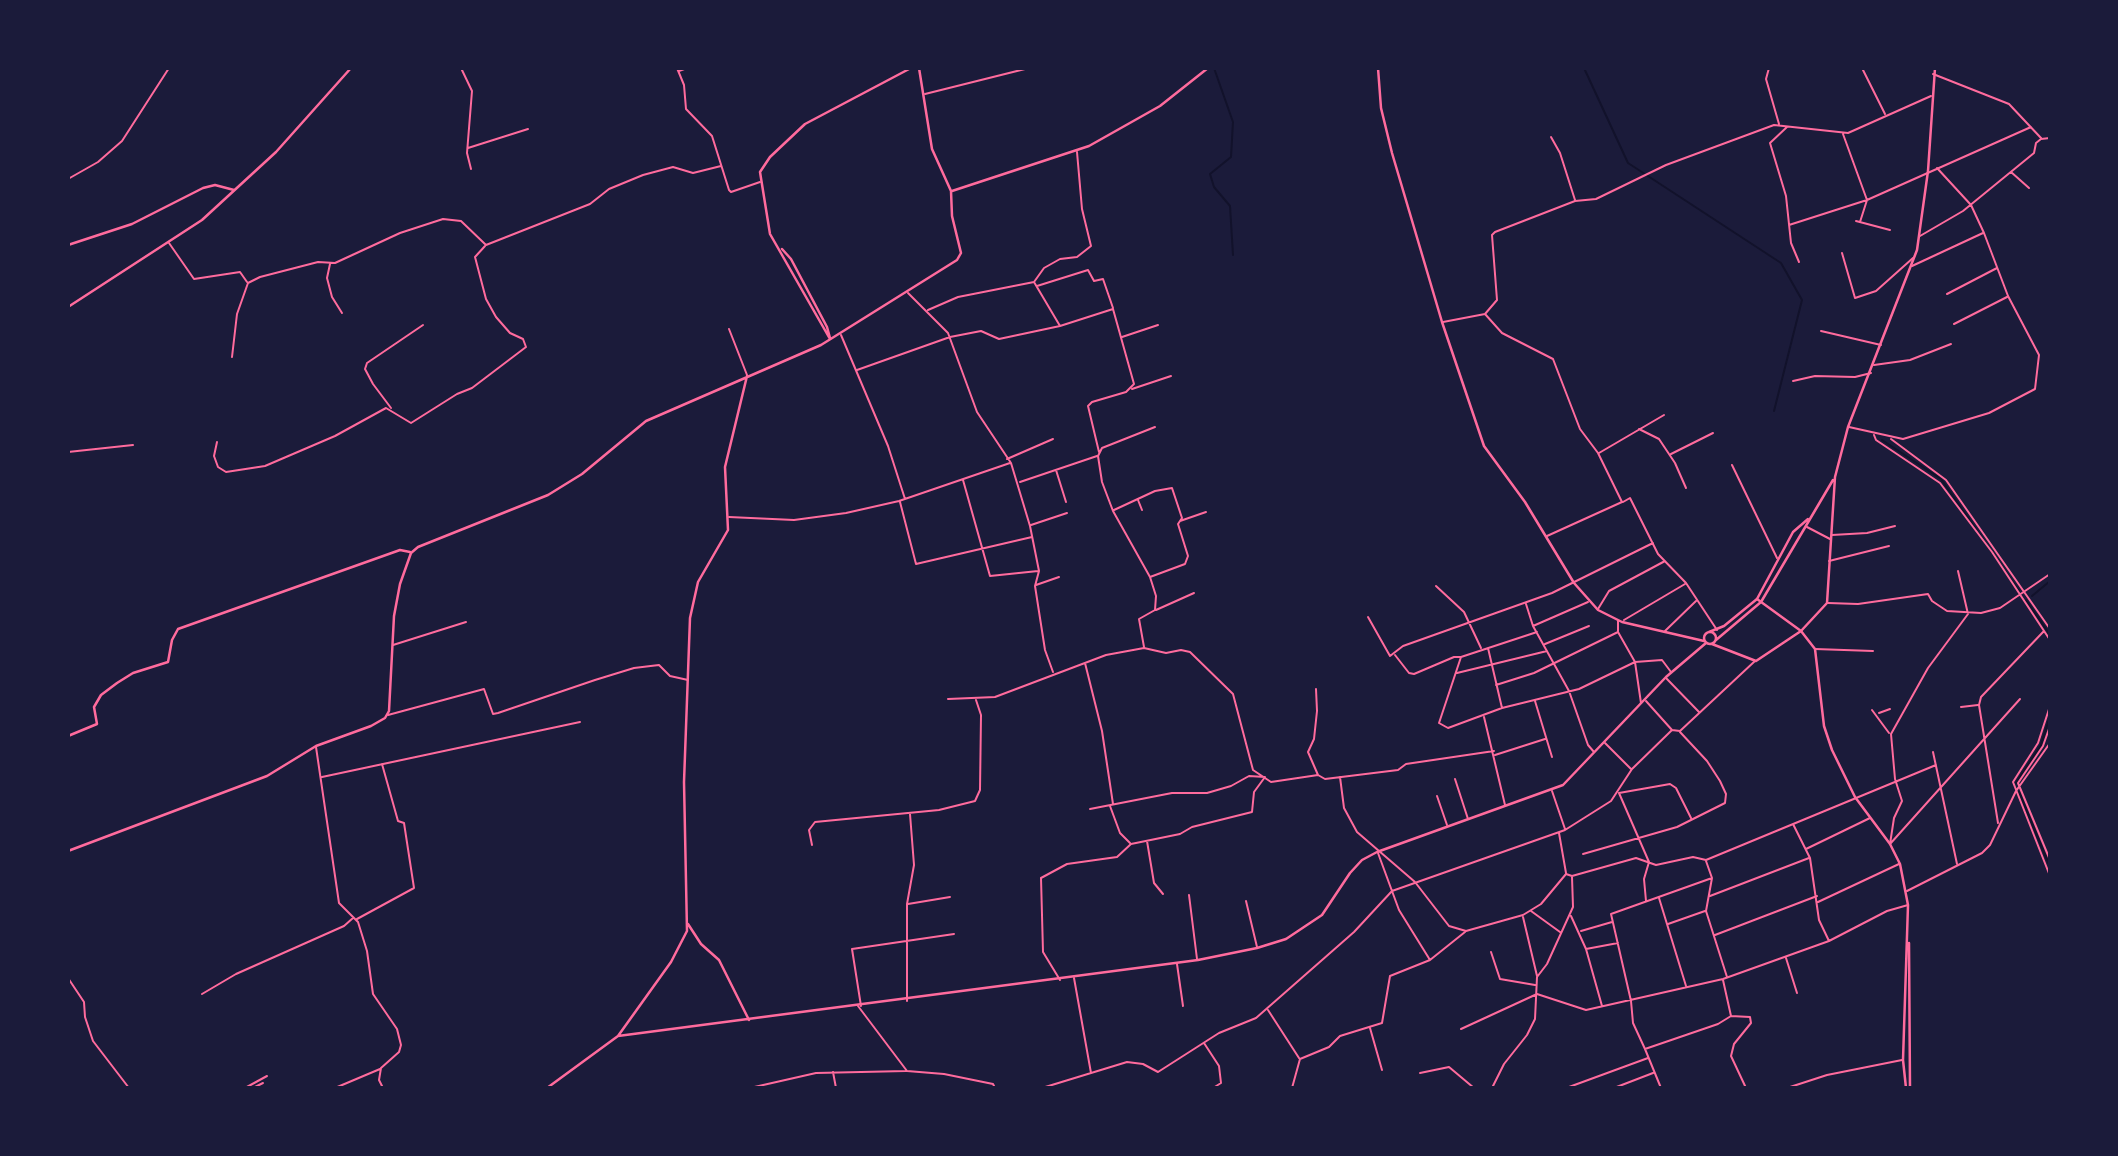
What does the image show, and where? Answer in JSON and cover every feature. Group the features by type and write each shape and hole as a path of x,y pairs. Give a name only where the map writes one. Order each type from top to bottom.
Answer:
{"street":[{"path":"68,178 98,162 122,141 169,68"},
{"path":"68,307 202,220 275,152 351,68"},
{"path":"461,68 472,91 467,149 471,169"},
{"path":"687,68 678,70 686,109 712,136 732,192 760,182"},
{"path":"830,339 827,327 791,260 779,247 769,228 760,182 765,163 805,124 911,68"},
{"path":"387,715 400,583 411,553 418,547 548,495 582,474 646,421 840,334 879,306 908,292 960,257 952,216 951,191 932,149 919,68"},
{"path":"924,94 1029,68"},
{"path":"951,191 1077,151 1152,111 1208,68"},
{"path":"1378,68 1384,120 1442,322 1484,446 1547,536 1574,583 1598,610 1620,622 1712,644 1756,661"},
{"path":"1769,68 1766,79 1779,125"},
{"path":"1862,68 1886,116"},
{"path":"1680,731 1756,661 1801,631 1827,603 1835,477 1848,427 1911,266 1919,237 1928,172 1931,96 1935,68"},
{"path":"1933,74 2009,104 2041,139"},
{"path":"1442,322 1485,314 1497,300 1492,235 1495,232 1575,201 1596,198 1666,165 1779,125 1843,133 1931,96"},
{"path":"1788,127 1770,142 1786,196 1789,225 1799,262"},
{"path":"1789,225 1867,201 2031,127"},
{"path":"467,149 528,130"},
{"path":"1843,133 1867,201 1858,222 1890,230"},
{"path":"1551,137 1560,153 1575,201"},
{"path":"2041,139 2050,138"},
{"path":"1919,237 1971,205 2034,153 2041,139"},
{"path":"927,310 958,297 1034,282 1044,268 1060,258 1077,257 1091,246 1082,209 1077,151"},
{"path":"423,326 368,363 365,369 373,384 404,422 411,423 457,394 472,388 526,347 523,339 510,333 496,317 486,299 475,257 486,245 590,204 610,188 643,175 673,167 693,173 721,166"},
{"path":"1848,427 1903,439 1989,413 2035,388 2039,355 2008,296 1971,205 1937,168"},
{"path":"2010,171 2029,188"},
{"path":"68,245 132,224 203,188 215,185 234,190"},
{"path":"248,283 318,262 331,263 400,233 443,219 461,220 486,245"},
{"path":"1911,266 1984,233"},
{"path":"168,242 194,279 240,272 248,283"},
{"path":"1842,253 1856,298 1876,291 1914,257"},
{"path":"331,263 327,278 332,297 342,313"},
{"path":"1947,294 1998,268"},
{"path":"1037,286 1088,270 1094,281 1103,279 1134,380 1131,390"},
{"path":"1034,282 1060,326"},
{"path":"232,357 237,314 248,283"},
{"path":"908,292 950,337 977,412 1011,463 1030,526 1039,571 1035,585 1045,650 1054,672"},
{"path":"1954,324 2008,296"},
{"path":"857,370 950,337 981,331 999,339 1060,326 1113,309"},
{"path":"1485,314 1502,333 1553,359 1580,429 1598,453 1622,502"},
{"path":"1122,337 1158,325"},
{"path":"547,1088 618,1036 671,962 688,924 684,878 690,618 698,582 727,530 729,517 725,467 747,376 729,329"},
{"path":"1821,331 1881,345"},
{"path":"840,334 888,446 905,499"},
{"path":"1874,365 1910,360 1951,344"},
{"path":"1793,381 1815,376 1855,377 1871,373"},
{"path":"1155,610 1156,596 1150,577 1113,511 1102,482 1099,454 1088,406 1092,402 1171,376"},
{"path":"216,442 214,456 218,467 226,472 265,466 391,408"},
{"path":"1598,453 1664,415"},
{"path":"1017,483 1099,454 1155,428"},
{"path":"1639,429 1659,439 1686,488"},
{"path":"1670,455 1713,433"},
{"path":"1874,434 1876,440 1940,483 2050,640"},
{"path":"1891,438 1946,480 2050,629"},
{"path":"1007,459 1053,439"},
{"path":"68,452 133,445"},
{"path":"729,517 794,520 899,501 1011,463"},
{"path":"1732,465 1778,561"},
{"path":"1056,470 1066,502"},
{"path":"1712,644 1761,602 1835,477"},
{"path":"962,480 984,547 990,576 1039,571"},
{"path":"1113,511 1171,488 1188,556 1185,564 1150,577"},
{"path":"1547,536 1630,498 1653,543 1665,561 1686,583 1717,630"},
{"path":"1138,499 1142,510"},
{"path":"899,501 916,564 1032,537"},
{"path":"1180,521 1206,512"},
{"path":"1030,526 1067,513"},
{"path":"1705,642 1704,635 1717,630 1757,599 1793,532 1811,517"},
{"path":"1803,529 1813,528 1830,537 1867,533 1895,526"},
{"path":"1368,617 1387,655 1394,654 1403,646 1526,603 1574,583 1653,543"},
{"path":"1829,561 1889,546"},
{"path":"68,736 97,724 94,707 101,695 117,683 133,673 168,662 172,640 178,629 400,550 411,553"},
{"path":"1598,610 1609,591 1665,561"},
{"path":"1890,844 1894,818 1902,801 1895,779 1891,734 1928,668 1968,614 1958,571"},
{"path":"1827,603 1858,604 1928,594 1939,608 1968,614 2000,608 2050,574"},
{"path":"1035,585 1059,577"},
{"path":"1642,704 1635,662 1618,632 1620,622 1686,583"},
{"path":"1436,586 1457,603 1471,621 1481,649"},
{"path":"1144,648 1139,619 1194,593"},
{"path":"1757,599 1801,631 1815,649 1824,726 1854,797 1890,844 1900,864 1908,905 1908,1088"},
{"path":"1665,633 1667,627 1697,601"},
{"path":"1533,626 1589,602"},
{"path":"1526,603 1533,626 1569,691 1588,745 1594,752"},
{"path":"393,645 466,622"},
{"path":"1545,644 1589,626"},
{"path":"1998,823 1979,705 1981,697 2044,631"},
{"path":"1394,654 1409,673 1414,674 1454,657 1537,632"},
{"path":"1496,685 1554,664 1618,632"},
{"path":"1709,632 1714,634 1716,640"},
{"path":"618,1036 1198,960 1286,939 1322,915 1362,860 1377,852 1552,790 1572,778 1665,677 1705,642"},
{"path":"948,699 995,697 1054,672 1106,655 1144,648 1166,653 1190,652 1233,694 1253,769 1271,782 1318,775"},
{"path":"1488,648 1502,708"},
{"path":"1815,649 1873,651"},
{"path":"1457,673 1547,650"},
{"path":"1461,657 1439,723 1448,728 1484,717 1502,708 1579,689 1635,662 1662,660 1672,672"},
{"path":"1085,663 1102,731 1111,806 1121,834 1131,844"},
{"path":"68,851 267,776 316,746 372,726 387,715 484,689 493,714 562,690 659,665 670,676 688,680"},
{"path":"1665,677 1699,712"},
{"path":"1316,689 1314,739 1308,752 1318,775 1325,779 1494,753 1546,739"},
{"path":"812,845 810,830 815,822 939,810 975,801 980,790 982,715 975,699"},
{"path":"1890,844 2020,699"},
{"path":"1535,700 1552,757"},
{"path":"1583,854 1677,827 1691,818 1716,810 1725,803 1726,794 1707,761 1680,731 1672,730 1645,701"},
{"path":"1961,707 1979,705"},
{"path":"2050,706 2038,743 2014,778 2015,791 2050,876"},
{"path":"1872,709 1878,714 1885,731 1891,734"},
{"path":"1878,714 1890,709"},
{"path":"1484,717 1505,806"},
{"path":"321,777 580,722"},
{"path":"2050,726 2043,746 2019,780 2019,786 2050,860"},
{"path":"1619,793 1632,769 1672,730"},
{"path":"1604,743 1632,769"},
{"path":"1907,891 1990,845 2015,791 2050,743"},
{"path":"316,746 339,904 355,918 367,951 373,994 397,1029 401,1045 399,1052 381,1068 335,1088"},
{"path":"1933,752 1958,865"},
{"path":"202,994 236,974 344,926 414,888 404,823 398,821 382,764"},
{"path":"1566,874 1572,876 1636,858 1656,865 1693,857 1706,860 1895,779 1936,765"},
{"path":"1090,809 1172,793 1206,793 1231,786 1249,776 1265,778"},
{"path":"1340,777 1349,821 1377,852 1415,882 1449,926 1466,931"},
{"path":"1060,979 1043,952 1041,878 1067,864 1117,857 1131,844 1180,834 1192,827 1252,813 1254,792 1265,778"},
{"path":"1455,779 1468,820"},
{"path":"1042,1088 1127,1062 1143,1064 1158,1072 1204,1042 1268,1010 1313,965 1354,932 1391,891 1565,830 1619,793 1670,784 1676,788 1691,818"},
{"path":"1552,790 1565,830"},
{"path":"1619,793 1649,862 1644,879 1647,902"},
{"path":"1437,796 1447,827"},
{"path":"907,1000 907,905 914,865 910,813"},
{"path":"1805,850 1870,818"},
{"path":"1793,823 1810,858 1819,920 1829,941"},
{"path":"1300,1059 1329,1047 1340,1036 1384,1020 1391,975 1430,960 1466,931 1523,915 1541,904 1566,874 1559,832"},
{"path":"1147,840 1154,883 1163,894"},
{"path":"1377,852 1399,910 1430,960"},
{"path":"1709,896 1810,858"},
{"path":"1706,860 1712,878 1706,911 1725,978 1731,1016"},
{"path":"1818,902 1900,864"},
{"path":"1537,977 1547,964 1573,907 1572,876"},
{"path":"1661,1088 1633,1023 1631,1001 1611,914 1712,878"},
{"path":"1189,895 1198,960"},
{"path":"1714,935 1817,896"},
{"path":"907,905 950,897"},
{"path":"1659,897 1686,987"},
{"path":"1246,901 1257,948"},
{"path":"1461,1029 1537,994 1586,1010 1725,978 1829,941 1887,911 1908,905"},
{"path":"1530,910 1560,933"},
{"path":"1667,924 1706,911"},
{"path":"1492,1088 1504,1064 1528,1035 1535,1019 1537,977 1523,915"},
{"path":"1570,915 1580,931 1602,1007"},
{"path":"1580,931 1613,921"},
{"path":"688,924 701,944 719,960 749,1020"},
{"path":"907,1071 860,1006 852,949 954,934"},
{"path":"1908,940 1903,1060 1908,1088"},
{"path":"1586,949 1619,943"},
{"path":"1491,952 1500,979 1536,985"},
{"path":"1785,957 1797,993"},
{"path":"1177,963 1183,1006"},
{"path":"68,978 83,1002 93,1041 129,1088"},
{"path":"1074,978 1091,1074"},
{"path":"1268,1010 1300,1059 1292,1088"},
{"path":"1645,1049 1718,1024 1731,1016 1750,1017 1751,1023 1734,1044 1731,1056 1746,1088"},
{"path":"1369,1027 1382,1070"},
{"path":"1204,1042 1219,1066 1221,1083 1213,1088"},
{"path":"1569,1087 1649,1058"},
{"path":"1787,1088 1828,1074 1903,1060"},
{"path":"1420,1073 1449,1067 1473,1088"},
{"path":"381,1068 379,1080 383,1088"},
{"path":"750,1088 833,1072 907,1071 944,1074 993,1084 995,1088"},
{"path":"833,1072 836,1088"},
{"path":"1614,1088 1654,1072"},
{"path":"245,1088 267,1076"},
{"path":"1069,1081 1070,1088"},
{"path":"253,1088 263,1083"},
{"path":"772,1083 773,1088"}],"waterway":[{"path":"1214,68 1233,122 1231,157 1210,174 1214,187 1230,206 1233,255"},
{"path":"1584,68 1628,163 1781,263 1802,300 1774,411"},
{"path":"1882,440 1941,479 2019,591"},
{"path":"2032,596 2050,581"},
{"path":"2026,600 2050,635"},
{"path":"2016,783 2041,745 2050,716"},
{"path":"2019,792 2050,867"}]}
